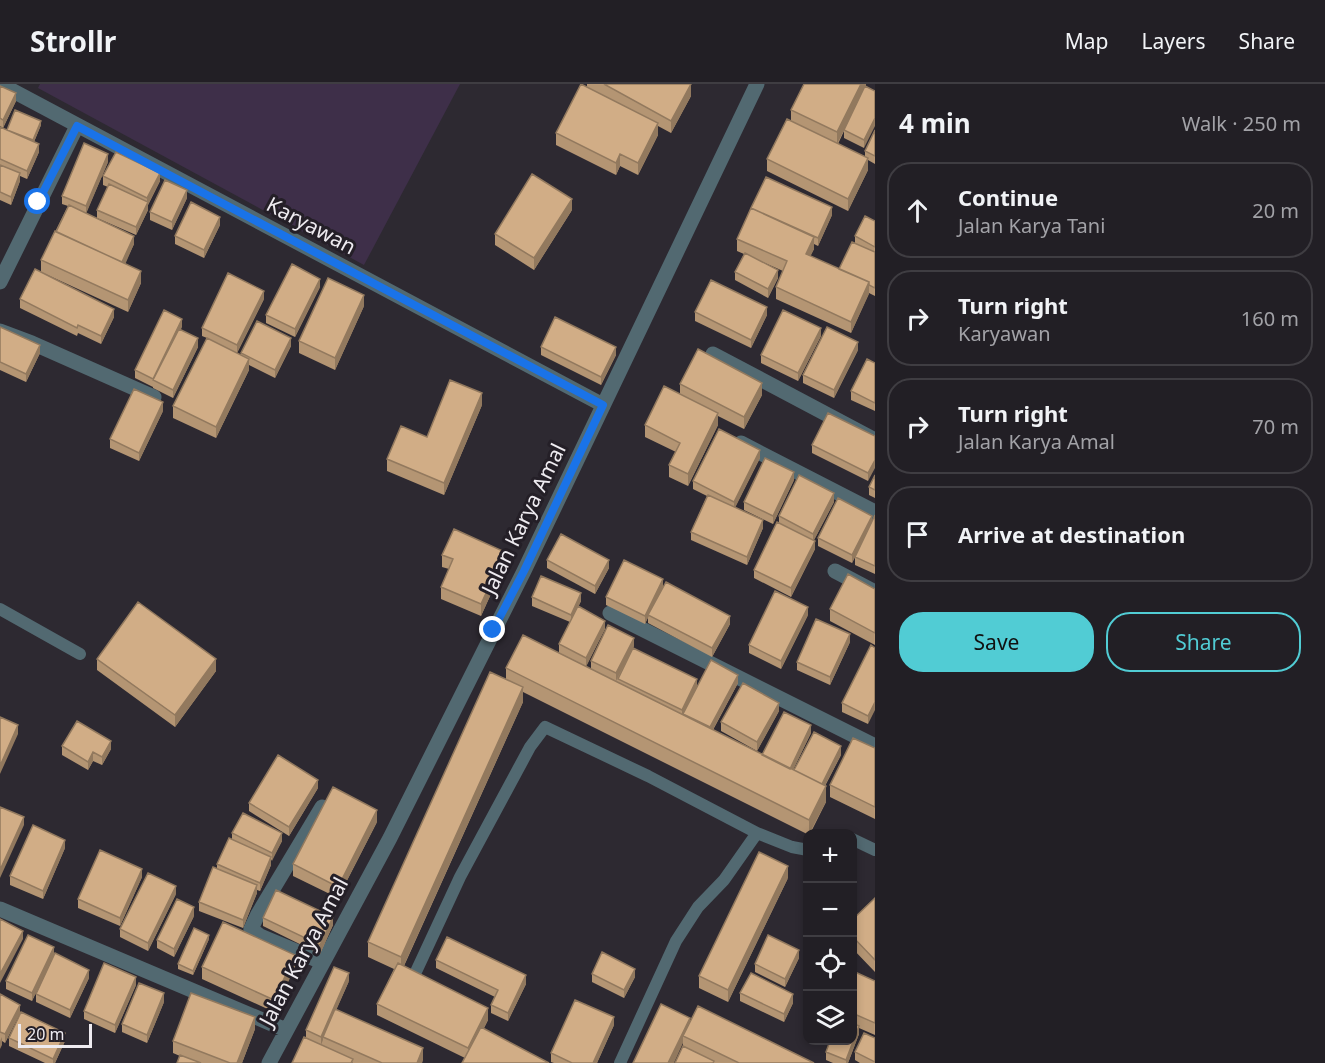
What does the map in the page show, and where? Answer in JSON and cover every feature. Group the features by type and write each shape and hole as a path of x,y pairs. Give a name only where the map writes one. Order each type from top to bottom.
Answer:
{"street":[{"name":"Karyawan","path":"0,84 603,405"},
{"name":"Jalan Karya Amal","path":"268,1063 390,838 524,571 757,84"},
{"path":"0,282 77,126"},
{"path":"0,332 32,343 154,397"},
{"path":"713,354 875,440"},
{"path":"723,434 875,512"},
{"path":"835,571 875,591"},
{"path":"610,613 875,746"},
{"path":"322,807 251,929 260,936 322,962"},
{"path":"0,909 286,1030"}],"lane":[{"path":"0,609 80,654"},
{"path":"414,976 460,877 530,747 545,727 757,833 803,849"},
{"path":"620,1063 676,941 698,907 724,880 757,833"},
{"path":"857,841 875,850"}],"shaded area":[{"path":"40,84 460,84 364,265 38,88"}],"building":[{"path":"581,84 658,123 638,163 620,154 616,163 556,133"},
{"path":"604,84 691,84 671,121"},
{"path":"804,84 861,84 837,132 791,110"},
{"path":"0,86 16,93 3,120 0,118"},
{"path":"865,86 875,91 875,118 864,140 844,130"},
{"path":"15,110 41,121 33,140 7,130"},
{"path":"787,119 868,158 848,199 767,159"},
{"path":"0,127 39,144 27,171 0,159"},
{"path":"875,130 875,156 865,151"},
{"path":"84,143 108,154 86,206 62,196"},
{"path":"116,152 160,173 147,198 103,176"},
{"path":"0,165 20,173 11,197 0,192"},
{"path":"532,174 572,199 534,258 495,234"},
{"path":"766,177 832,207 818,238 751,208"},
{"path":"165,180 187,190 172,222 150,212"},
{"path":"109,184 148,202 136,227 97,210"},
{"path":"191,202 220,217 204,250 175,236"},
{"path":"69,205 134,236 122,262 56,232"},
{"path":"751,208 814,237 806,254 869,282 851,322 776,287 787,261 737,239"},
{"path":"865,216 875,221 875,247 855,236"},
{"path":"55,231 141,271 128,300 41,260"},
{"path":"852,242 875,252 875,288 869,285 869,282 839,269"},
{"path":"745,253 778,270 768,289 735,272"},
{"path":"292,264 320,279 295,329 266,315"},
{"path":"35,269 114,309 101,336 78,325 77,328 20,299"},
{"path":"228,273 264,291 237,345 202,328"},
{"path":"328,278 364,295 335,358 299,341"},
{"path":"711,280 767,307 751,340 695,312"},
{"path":"164,310 182,319 153,379 135,370"},
{"path":"783,310 821,328 798,373 761,355"},
{"path":"555,317 616,347 601,377 541,347"},
{"path":"257,321 291,338 275,370 241,353"},
{"path":"0,327 40,345 26,374 0,362"},
{"path":"827,327 858,342 834,390 803,375"},
{"path":"179,329 198,338 173,390 153,380"},
{"path":"207,338 249,359 216,427 173,406"},
{"path":"698,349 762,383 744,417 680,384"},
{"path":"867,359 875,363 875,403 851,391"},
{"path":"450,380 482,393 444,483 387,459 401,426 427,437"},
{"path":"664,386 718,413 688,474 669,465 680,443 645,425"},
{"path":"134,389 163,402 139,453 110,439"},
{"path":"828,413 875,436 875,460 868,473 812,445"},
{"path":"719,429 760,450 734,502 693,481"},
{"path":"765,458 794,472 773,516 744,502"},
{"path":"799,475 834,493 813,534 779,516"},
{"path":"875,475 875,490 869,487"},
{"path":"708,495 763,520 747,557 691,532"},
{"path":"838,498 872,516 852,555 818,538"},
{"path":"875,515 875,566 855,557"},
{"path":"777,522 815,541 791,588 754,570"},
{"path":"454,529 505,552 481,604 441,587 453,559 442,555"},
{"path":"561,534 609,560 595,586 547,560"},
{"path":"624,560 663,579 645,616 606,597"},
{"path":"848,574 875,589 875,633 830,609"},
{"path":"541,576 581,593 571,615 532,597"},
{"path":"666,582 730,616 712,648 648,615"},
{"path":"775,591 808,607 781,661 749,645"},
{"path":"138,602 216,659 175,715 97,659"},
{"path":"578,606 605,621 586,658 559,644"},
{"path":"816,619 850,634 830,677 797,662"},
{"path":"608,625 634,638 616,673 591,661"},
{"path":"523,635 826,786 809,820 506,668"},
{"path":"871,645 875,648 875,702 868,716 842,703"},
{"path":"633,648 697,679 682,710 618,679"},
{"path":"711,660 738,675 710,727 683,714"},
{"path":"490,672 523,687 401,957 368,942"},
{"path":"743,683 779,703 757,742 721,722"},
{"path":"784,712 811,725 790,769 762,755"},
{"path":"0,717 18,725 0,766"},
{"path":"77,721 111,741 102,757 93,752 88,762 62,746"},
{"path":"814,732 841,746 822,784 794,770"},
{"path":"853,738 875,748 875,807 830,785"},
{"path":"278,755 318,780 289,827 249,803"},
{"path":"333,787 377,810 338,887 293,864"},
{"path":"0,807 24,817 0,870"},
{"path":"243,813 282,833 272,853 232,833"},
{"path":"33,825 65,840 43,891 10,876"},
{"path":"229,838 271,857 260,883 217,864"},
{"path":"100,850 142,869 120,918 78,899"},
{"path":"759,852 788,866 728,990 699,976"},
{"path":"213,867 257,885 243,920 199,902"},
{"path":"148,873 176,886 148,943 120,929"},
{"path":"276,890 333,917 320,945 263,918"},
{"path":"875,898 875,960 857,941 857,915"},
{"path":"177,899 194,907 174,949 157,940"},
{"path":"0,919 23,931 0,974"},
{"path":"223,922 295,955 274,1000 202,967"},
{"path":"194,928 209,935 193,971 178,964"},
{"path":"28,935 54,947 32,993 6,981"},
{"path":"768,935 799,950 785,979 755,964"},
{"path":"447,937 526,975 508,1013 491,1005 498,990 436,960"},
{"path":"602,952 635,969 624,990 592,974"},
{"path":"55,953 89,970 70,1010 36,994"},
{"path":"104,963 136,977 115,1025 84,1011"},
{"path":"398,963 488,1008 468,1048 377,1004"},
{"path":"334,967 349,973 321,1037 306,1030"},
{"path":"751,973 793,994 784,1014 740,993"},
{"path":"857,973 875,981 875,1023 857,1015"},
{"path":"139,983 164,993 147,1035 122,1024"},
{"path":"191,993 255,1017 237,1063 230,1063 173,1041"},
{"path":"0,994 20,1005 5,1034 0,1032"},
{"path":"575,1000 614,1017 593,1063 572,1063 551,1053"},
{"path":"661,1004 690,1018 668,1063 633,1063"},
{"path":"698,1006 814,1063 739,1063 683,1036"},
{"path":"335,1009 423,1048 417,1063 382,1063 323,1037"},
{"path":"21,1012 65,1033 53,1059 9,1038"},
{"path":"481,1027 549,1063 462,1063"},
{"path":"864,1033 875,1038 875,1062 855,1052"},
{"path":"304,1037 353,1059 351,1063 292,1063"},
{"path":"829,1045 852,1045 846,1060 826,1052"},
{"path":"683,1046 714,1061 713,1063 675,1063"},
{"path":"180,1055 201,1063 177,1063"}],"route":[{"path":"38,202 77,126 603,405 524,571 493,630"}]}
